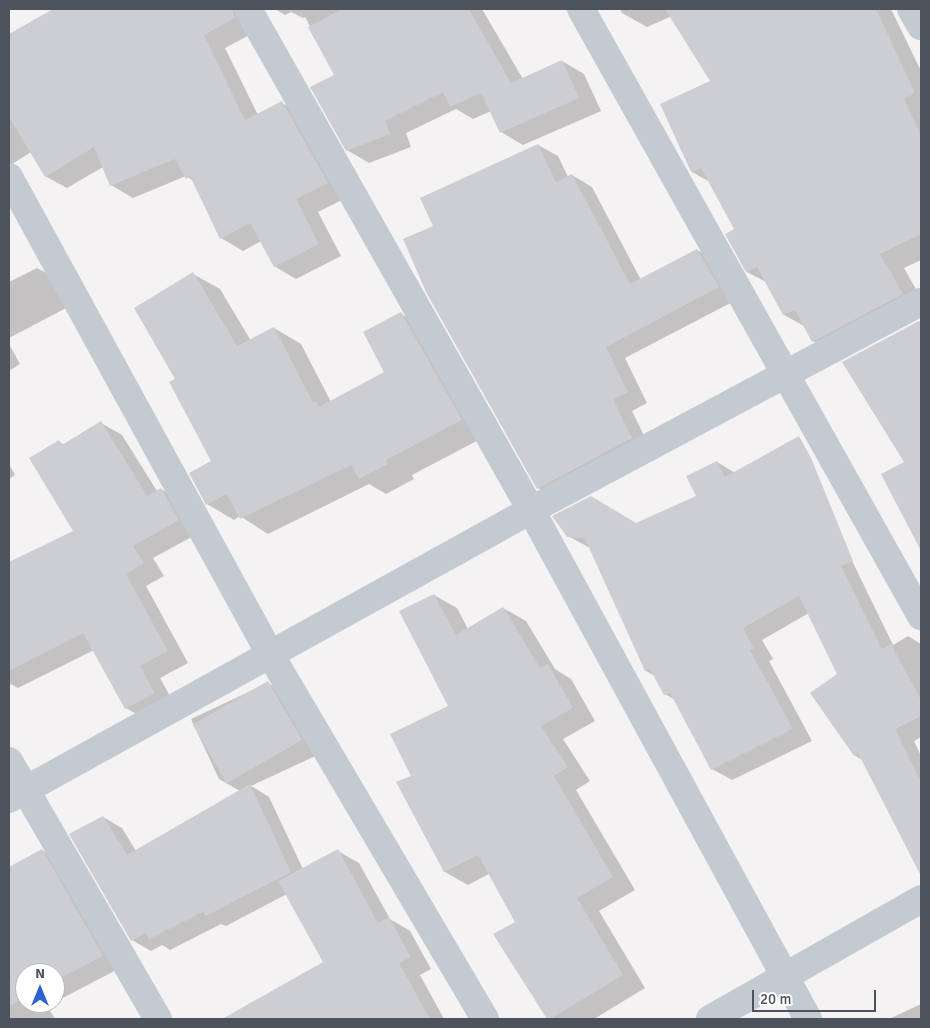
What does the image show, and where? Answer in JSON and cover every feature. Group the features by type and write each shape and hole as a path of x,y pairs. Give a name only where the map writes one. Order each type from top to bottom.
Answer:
{"street":[{"path":"248,9 531,510 808,1019"},
{"path":"580,9 921,616"},
{"path":"911,9 921,26"},
{"path":"9,177 270,654 485,1019"},
{"path":"17,795 531,510 921,302"},
{"path":"9,761 17,795 158,1019"},
{"path":"710,1019 786,978 921,899"}],"building":[{"path":"53,9 232,9 235,18 204,35 245,120 282,101 328,183 296,199 319,244 274,267 250,223 220,239 190,176 186,179 175,159 110,186 94,147 45,177 9,117 9,34"},
{"path":"342,9 469,9 511,83 562,60 579,98 500,133 481,93 450,107 443,92 385,121 390,134 346,151 310,87 334,75 308,27"},
{"path":"665,9 876,9 915,93 904,99 921,135 921,234 880,254 903,294 812,342 795,310 783,315 757,267 746,272 725,234 734,229 701,168 691,172 660,104 710,81"},
{"path":"538,144 556,182 572,174 630,284 697,249 719,287 606,347 628,392 613,399 632,438 537,489 426,292 403,239 433,226 420,198"},
{"path":"193,272 237,346 274,327 313,402 316,401 319,407 384,372 363,332 401,312 462,420 386,460 388,464 359,479 351,465 240,519 227,494 206,505 189,473 211,461 169,382 175,379 134,308"},
{"path":"919,321 921,324 921,551 881,474 904,462 842,362"},
{"path":"101,421 147,496 161,488 179,520 133,546 144,563 126,574 168,651 140,666 155,693 125,709 83,633 9,671 9,562 73,531 29,458 59,440 62,445"},
{"path":"799,436 811,458 853,561 841,566 882,649 891,644 921,700 921,716 895,729 921,782 921,876 858,753 854,756 810,693 837,674 799,596 743,628 754,648 750,650 793,729 711,770 670,693 664,695 650,669 645,671 585,539 567,537 552,516 591,496 636,523 696,496 686,476 717,461 725,477"},
{"path":"434,594 456,635 503,607 540,668 548,664 573,708 541,726 568,767 554,776 613,877 577,898 623,975 550,1019 547,1019 493,934 515,922 478,855 444,872 396,782 411,776 390,734 448,706 399,611"},
{"path":"268,681 302,740 227,783 193,725"},
{"path":"250,784 291,872 206,916 203,912 149,939 146,933 131,941 69,834 103,816 127,855"},
{"path":"42,849 103,956 65,976 65,963 15,963 15,1003 9,1006 9,867"},
{"path":"338,849 378,923 389,917 411,957 399,963 430,1019 222,1019 323,962 278,881"}]}
